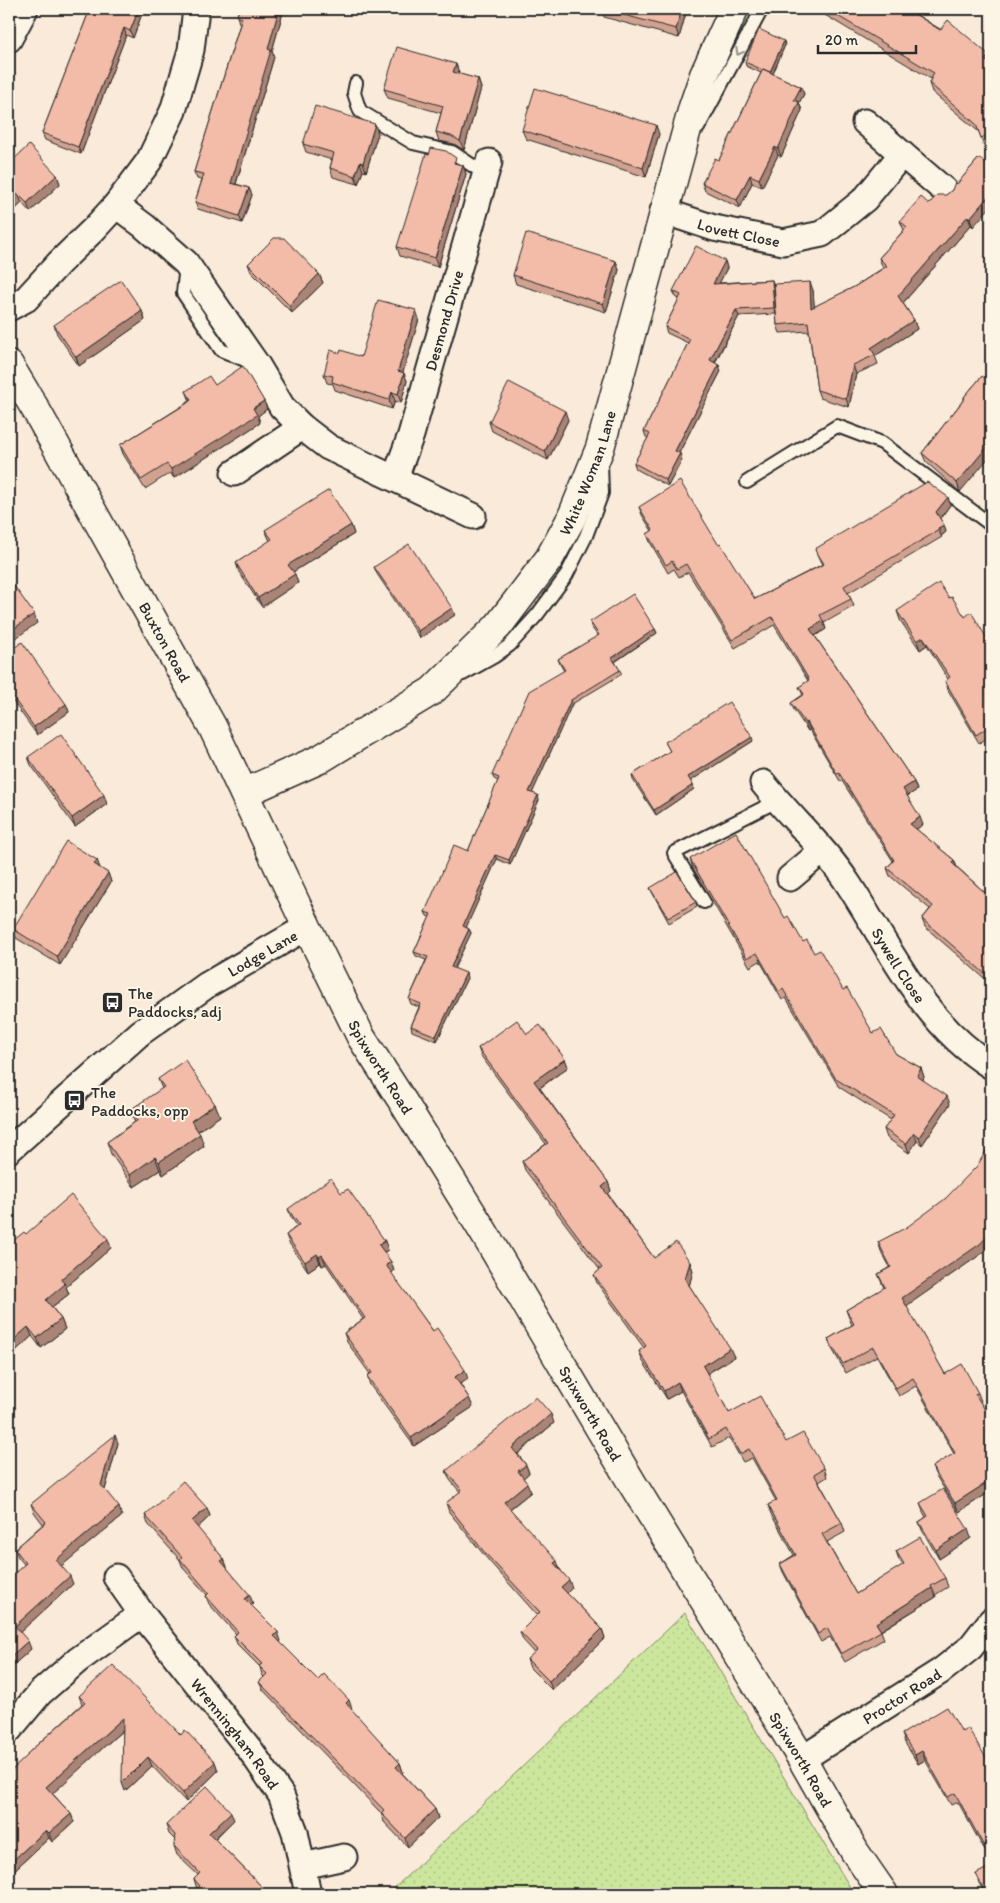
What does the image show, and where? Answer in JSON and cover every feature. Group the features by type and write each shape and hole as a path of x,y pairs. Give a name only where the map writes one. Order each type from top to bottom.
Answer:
{"street":[{"path":"9,39 25,9"},
{"path":"9,308 26,299 94,229 116,205 149,161 173,111 191,50 196,9"},
{"name":"White Woman Lane","path":"244,793 320,759 432,691 498,626 549,559 571,519 600,448 693,108 704,75 734,9"},
{"path":"865,122 944,190"},
{"name":"Lovett Close","path":"663,212 714,228 783,242 822,234 865,199 902,154"},
{"name":"Desmond Drive","path":"395,478 411,435 488,166"},
{"path":"116,205 144,226 186,263 257,365 282,407 302,427 328,447 472,516"},
{"name":"Buxton Road","path":"9,364 207,718 307,927"},
{"path":"234,473 302,427"},
{"name":"Sywell Close","path":"770,792 822,850 848,883 893,958 936,1020 991,1066"},
{"path":"790,878 822,850"},
{"name":"Lodge Lane","path":"9,1150 140,1033 207,985 307,927"},
{"name":"Spixworth Road","path":"307,927 362,1037 453,1183 632,1483 802,1759 856,1852 884,1894"},
{"name":"Wrenningham Road","path":"116,1577 142,1614 251,1751 280,1795 295,1832 308,1894"},
{"path":"9,1730 40,1693 78,1660 142,1614"},
{"name":"Proctor Road","path":"802,1759 941,1671 970,1648 991,1621"},
{"path":"303,1866 344,1857"}],"lane":[{"path":"674,173 762,9"},
{"path":"356,83 354,93 360,110 366,115 413,143 452,152 476,168 488,166"},
{"path":"747,482 837,426 882,443 991,525"},
{"path":"704,902 674,854 770,792"}],"green space":[{"path":"685,1613 854,1894 388,1894"}],"building":[{"path":"90,9 139,9 130,31 124,28 78,147 42,133"},
{"path":"239,9 279,9 268,49 271,50 231,183 249,188 239,216 195,202 204,174 194,172 242,18 237,16"},
{"path":"602,9 682,9 676,29"},
{"path":"826,9 907,9 940,30 948,20 989,55 985,60 991,65 991,134 981,138 976,124 929,83 934,73"},
{"path":"759,29 784,41 770,72 745,62"},
{"path":"397,47 456,64 453,72 478,79 460,141 451,136 436,132 443,106 384,89"},
{"path":"763,69 801,87 794,100 799,102 778,149 775,147 759,179 750,175 737,200 702,183 715,158 719,160"},
{"path":"535,88 656,125 643,168 522,130"},
{"path":"315,106 375,124 363,163 360,162 355,176 330,168 334,153 303,144"},
{"path":"29,145 57,175 27,203 18,194 9,203 9,164"},
{"path":"431,148 446,151 456,158 454,163 463,165 435,258 397,247 426,154 429,155"},
{"path":"979,158 991,168 991,193 970,218 968,216 898,296 914,320 871,348 875,355 853,365 846,399 817,390 808,322 777,325 774,284 810,282 811,308 854,287 887,266 879,258 907,227 900,221 921,197 929,204 937,195 946,195 952,190 955,182 957,184"},
{"path":"526,233 616,261 603,304 513,275"},
{"path":"274,238 284,238 319,274 289,305 248,264"},
{"path":"696,246 725,261 713,284 772,280 774,308 736,310 710,360 719,365 675,451 680,453 666,480 634,463 650,434 644,431 690,339 665,327 681,295 673,291"},
{"path":"121,280 142,311 76,357 54,325"},
{"path":"378,300 416,310 398,371 404,373 398,394 392,392 389,400 332,382 333,376 324,374 330,350 340,353 341,350 361,357"},
{"path":"243,366 264,401 253,408 257,415 171,469 167,464 141,480 120,445 186,404 191,400 186,391 209,376 215,385"},
{"path":"982,376 991,384 991,442 957,483 922,453"},
{"path":"509,382 565,411 545,451 489,422"},
{"path":"680,481 718,544 720,543 755,599 824,564 815,549 927,482 948,497 936,512 944,525 938,528 939,530 844,586 851,599 820,615 823,621 810,629 914,782 903,789 920,817 910,824 954,860 952,863 991,898 991,979 922,919 933,906 887,868 894,860 839,773 837,774 807,722 805,723 791,703 804,694 799,687 809,680 772,617 732,640 686,564 677,569 672,561 666,565 647,534 653,530 639,507"},
{"path":"329,490 351,525 288,565 295,574 258,598 236,563 272,539 265,530"},
{"path":"409,544 452,608 418,631 374,567"},
{"path":"12,583 34,614 9,632 9,585"},
{"path":"939,583 949,598 952,597 965,617 971,612 991,645 991,727 976,735 945,681 950,677 923,637 917,641 897,611"},
{"path":"633,594 655,629 612,658 620,670 571,700 529,792 538,795 509,860 495,855 463,926 469,929 451,967 466,973 436,1036 411,1026 421,1004 409,999 428,957 414,952 431,914 425,912 454,845 468,851 499,778 492,775 529,691 565,670 558,659 599,635 590,622"},
{"path":"22,642 66,704 34,727 9,692 9,652"},
{"path":"729,702 752,737 688,777 693,785 654,810 632,775 670,751 665,742"},
{"path":"61,734 104,795 72,818 28,757"},
{"path":"736,832 785,918 788,916 803,942 807,940 814,953 820,950 843,990 847,988 873,1033 881,1029 896,1054 921,1068 917,1076 947,1096 919,1137 914,1133 906,1144 884,1129 894,1115 836,1079 783,989 779,992 757,953 747,958 690,859"},
{"path":"66,841 97,860 94,864 108,873 57,956 13,929"},
{"path":"677,872 696,902 668,918 650,888"},
{"path":"517,1020 527,1034 540,1025 565,1059 534,1081 608,1182 602,1187 654,1258 676,1242 690,1262 685,1279 730,1348 703,1366 729,1413 760,1396 786,1442 803,1433 824,1468 814,1474 842,1523 822,1534 856,1594 904,1564 896,1551 920,1537 945,1578 876,1623 881,1631 841,1654 827,1628 818,1634 780,1564 796,1555 768,1505 777,1500 749,1449 740,1454 726,1429 709,1439 678,1382 664,1391 639,1351 646,1346 594,1275 602,1268 522,1161 548,1143 478,1048"},
{"path":"185,1060 215,1104 191,1121 200,1134 159,1162 155,1157 130,1175 107,1142 138,1120 130,1110 164,1087 158,1079"},
{"path":"991,1143 991,1232 980,1244 902,1298 945,1374 962,1364 978,1393 975,1394 991,1419 991,1444 986,1447 991,1456 991,1480 955,1503 932,1467 955,1453 913,1378 896,1388 873,1347 843,1364 828,1339 854,1324 846,1310 885,1287 878,1274 891,1267 878,1242 907,1227 945,1199 977,1166"},
{"path":"331,1178 341,1193 348,1189 385,1241 379,1245 391,1262 386,1265 433,1331 437,1328 465,1370 455,1377 469,1398 411,1438 367,1376 372,1373 344,1333 365,1318 322,1255 319,1257 317,1254 305,1262 286,1235 299,1225 288,1209"},
{"path":"71,1195 108,1239 61,1279 65,1284 46,1300 61,1319 37,1338 28,1327 9,1344 9,1244 24,1232 26,1234"},
{"path":"536,1397 551,1414 512,1448 526,1465 518,1471 527,1483 504,1502 557,1561 554,1563 569,1580 561,1587 602,1629 549,1681 527,1659 537,1650 520,1632 540,1612 485,1553 446,1503 462,1490 446,1471"},
{"path":"115,1435 101,1485 119,1507 56,1560 70,1576 15,1626 28,1641 9,1658 9,1578 26,1563 15,1549 46,1522 31,1504"},
{"path":"183,1481 207,1508 192,1521 224,1559 221,1561 250,1595 245,1599 278,1632 274,1636 318,1680 324,1674 349,1700 346,1703 400,1763 396,1767 435,1809 405,1838 381,1813 384,1810 259,1682 267,1674 259,1666 262,1664 234,1636 238,1632 206,1596 209,1593 180,1559 182,1557 145,1515"},
{"path":"943,1489 968,1529 936,1550 919,1522 928,1516 920,1503"},
{"path":"113,1665 181,1735 185,1730 215,1762 183,1793 148,1757 122,1783 123,1718 46,1787 71,1814 49,1833 46,1830 9,1864 9,1813 12,1810 9,1806 9,1773 27,1754 85,1702 79,1696"},
{"path":"947,1707 962,1732 968,1728 991,1766 991,1859 955,1793 948,1797 922,1751 915,1755 902,1734"},
{"path":"207,1786 231,1812 209,1833 264,1889 259,1894 192,1894 200,1886 194,1879 200,1873 174,1846 175,1835 166,1825"},
{"path":"991,1866 991,1894 986,1894 976,1874"}],"place":[{"name":"The Paddocks, adj","path":"112,1002"},
{"name":"The Paddocks, opp","path":"75,1101"}]}
